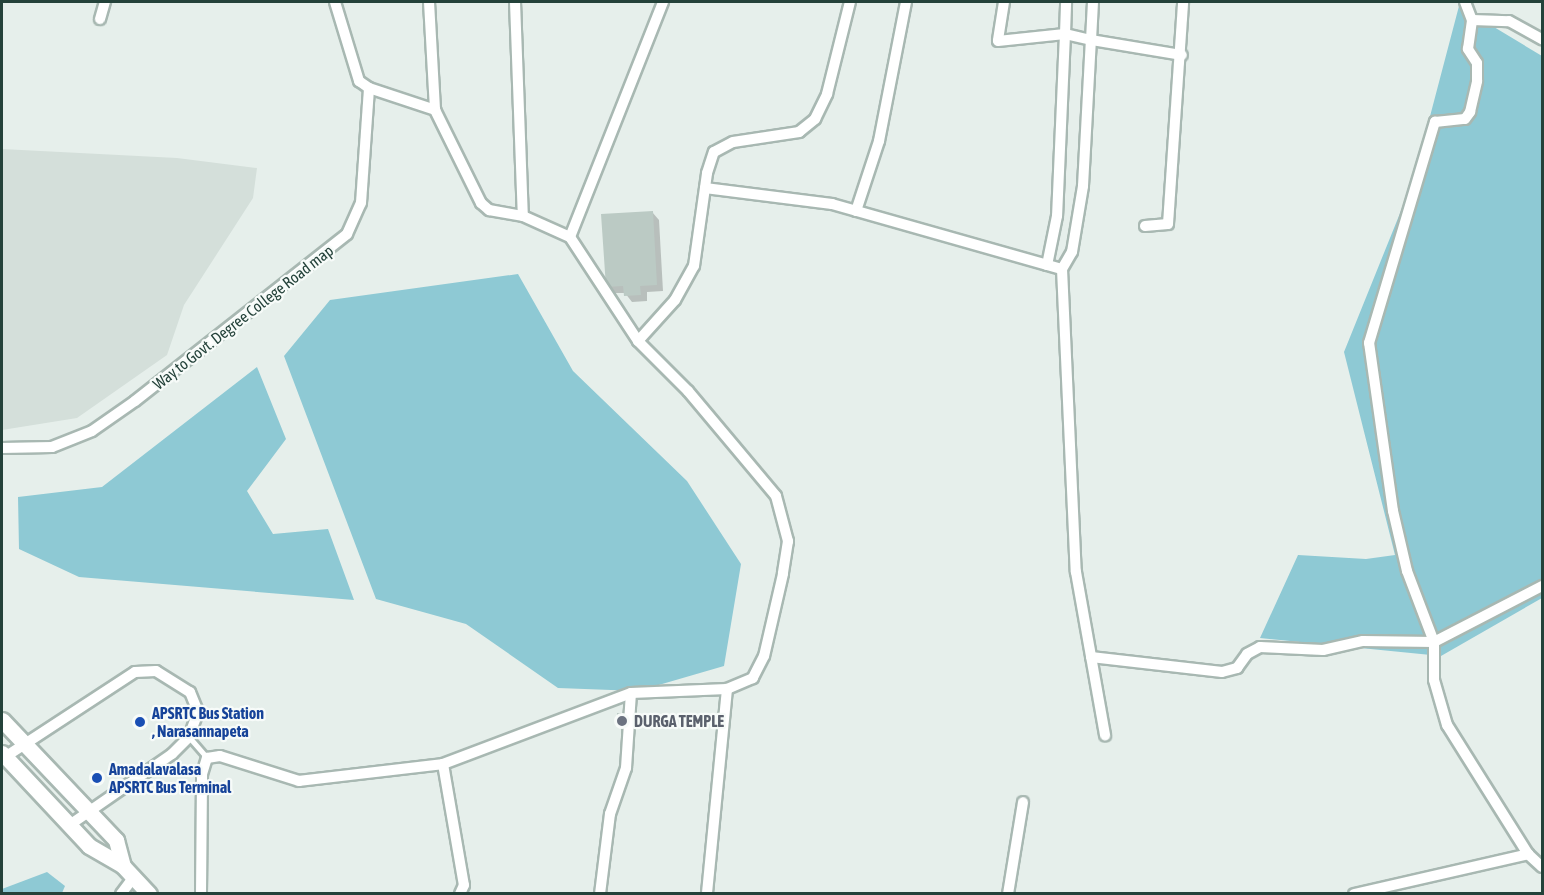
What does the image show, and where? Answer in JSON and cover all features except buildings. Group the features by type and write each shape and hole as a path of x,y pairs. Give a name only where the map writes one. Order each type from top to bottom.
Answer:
{"main road":[{"path":"2,720 116,840 128,872"},
{"path":"3,755 71,824 89,846 128,872 149,894"}],"street":[{"path":"100,20 105,2"},
{"path":"335,2 359,81 369,88 435,110"},
{"path":"201,894 202,774 207,758 220,756 299,781 443,764 631,693 727,689 753,678 764,656 783,574 788,541 776,496 755,468 638,341 570,237 523,216 489,210 481,202 435,110 429,2"},
{"path":"515,2 523,216"},
{"path":"570,237 663,2"},
{"path":"638,341 675,300 694,266 705,189 714,153 733,142 799,132 815,119 827,94 850,2"},
{"path":"856,211 879,141 906,2"},
{"path":"1004,2 998,41 1065,34 1182,55"},
{"path":"1047,265 1057,216 1066,2"},
{"path":"1093,2 1083,186 1072,252 1062,269 1076,572 1105,735"},
{"path":"1145,226 1168,225 1182,55 1183,2"},
{"path":"1465,2 1472,20 1468,49 1476,63 1477,81 1470,112 1465,119 1435,122 1369,343 1393,511 1407,571 1434,642 1434,680 1447,725 1528,854 1542,867"},
{"path":"1472,20 1509,21 1542,39"},
{"name":"Way to Govt. Degree College Road map","path":"2,448 52,447 92,431 135,401 347,234 361,203 369,88"},
{"path":"705,189 832,204 1062,269"},
{"path":"1091,657 1222,672 1237,668 1247,654 1260,646 1323,650 1363,641 1434,642 1542,586"},
{"path":"3,755 25,744 135,672 156,671 190,692 198,712 189,737 172,754 71,824"},
{"path":"707,894 727,689"},
{"path":"600,894 610,814 626,768 631,693"},
{"path":"443,764 464,885 460,894"},
{"path":"1008,894 1023,802"},
{"path":"1354,894 1528,854"},
{"path":"121,894 128,872"}],"lane":[{"path":"189,737 207,758"}],"shaded area":[{"path":"2,149 177,158 257,168 253,198 184,305 167,355 77,418 2,430"}],"water":[{"path":"1459,6 1542,56 1542,598 1441,656 1260,638 1298,555 1366,559 1395,555 1344,352 1413,181"},
{"path":"518,274 573,371 687,481 741,564 724,666 638,691 558,688 466,624 376,599 284,356 330,300"},
{"path":"257,367 286,439 247,491 273,534 328,529 354,600 79,577 19,549 18,497 102,487"},
{"path":"47,872 65,886 62,893 2,893 2,889"}],"place":[{"name":"DURGA TEMPLE","path":"622,721"},
{"name":"APSRTC Bus Station , Narasannapeta","path":"140,722"},
{"name":"Amadalavalasa APSRTC Bus Terminal","path":"97,778"}]}
